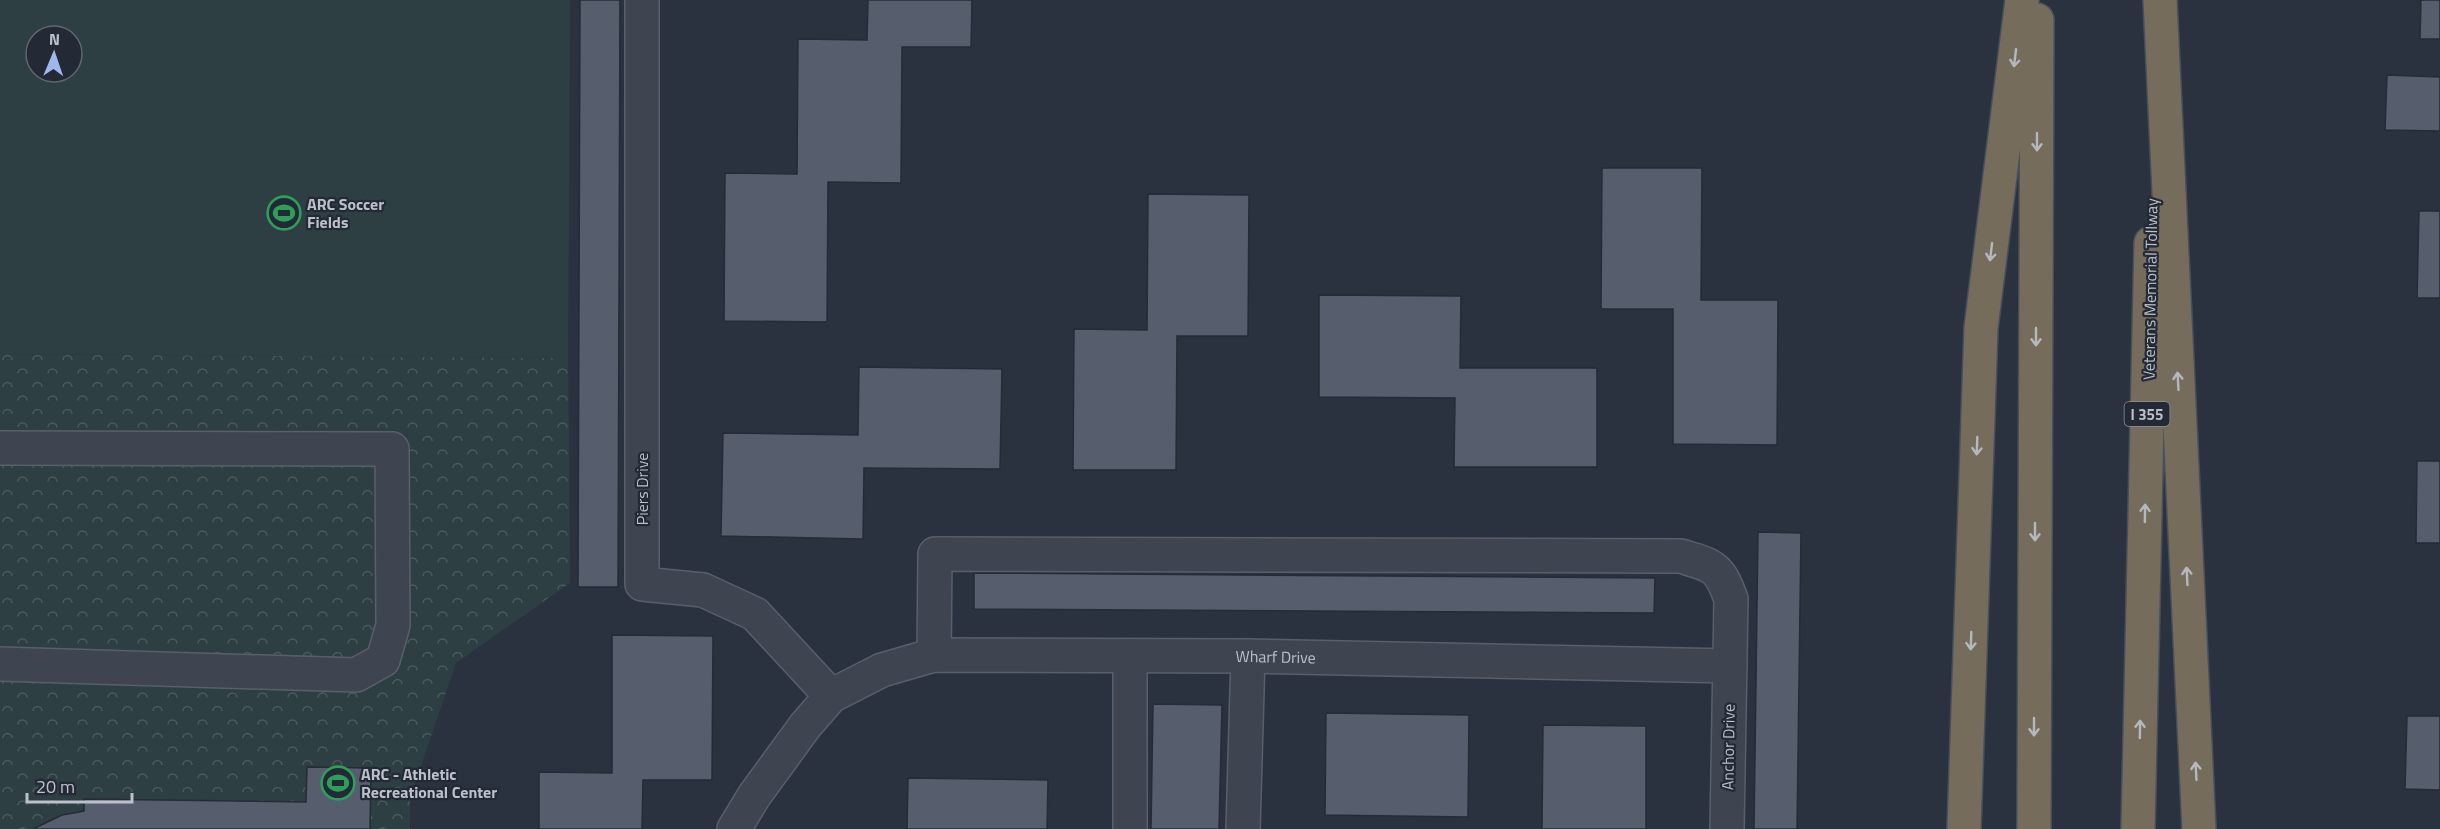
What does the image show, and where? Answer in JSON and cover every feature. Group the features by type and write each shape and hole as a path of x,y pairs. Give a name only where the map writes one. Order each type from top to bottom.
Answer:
{"highway":[{"path":"1964,829 1982,328 2022,0"},
{"path":"2034,829 2037,0"},
{"path":"2158,0 2199,829"},
{"name":"Veterans Memorial Tollway","path":"2138,829 2158,0"}],"street":[{"name":"Piers Drive","path":"642,0 642,584 703,590 755,614 831,696"},
{"path":"0,448 392,449 393,625 383,660 356,675 0,664"},
{"name":"Anchor Drive","path":"934,655 935,554 1680,556 1706,563 1722,576 1731,599 1727,829"},
{"name":"Wharf Drive","path":"831,696 882,670 934,655 1248,656 1730,666"},
{"path":"1130,656 1130,829"},
{"path":"1243,829 1248,656"},
{"path":"734,829 754,796 805,726 831,696"}],"green space":[{"name":"ARC Soccer Fields","path":"0,0 570,0 568,358 0,354"},
{"path":"0,354 568,358 570,583 456,663 410,798 410,829 0,829"}],"building":[{"path":"580,0 620,0 618,587 578,587"},
{"path":"868,0 972,0 971,47 902,47 901,183 828,182 827,322 724,321 725,173 797,174 798,39 867,40"},
{"path":"2421,0 2440,0 2440,39 2420,39"},
{"path":"2387,75 2440,77 2440,131 2385,130"},
{"path":"1602,168 1702,168 1701,300 1778,300 1777,445 1673,444 1673,309 1601,309"},
{"path":"1148,194 1249,195 1248,336 1177,336 1176,470 1073,470 1074,329 1147,330"},
{"path":"2419,211 2440,211 2440,298 2417,298"},
{"path":"1319,295 1461,296 1460,368 1597,368 1597,467 1454,467 1455,398 1319,397"},
{"path":"859,367 1002,369 1000,469 864,468 863,539 721,536 723,433 858,435"},
{"path":"2417,461 2440,461 2440,543 2416,543"},
{"path":"1758,532 1801,533 1797,829 1754,829"},
{"path":"974,573 1655,578 1654,613 974,609"},
{"path":"612,635 713,636 712,780 643,780 642,829 539,829 539,772 612,773"},
{"path":"1153,704 1222,705 1219,829 1151,829"},
{"path":"1326,713 1469,715 1468,817 1325,815"},
{"path":"2407,716 2440,716 2440,790 2405,789"},
{"path":"1543,725 1646,726 1646,829 1542,829"},
{"name":"ARC - Athletic Recreational Center","path":"307,767 371,768 370,829 33,829 62,815 84,811 84,799 306,802"},
{"path":"908,778 1048,780 1047,829 907,829"}],"place":[{"name":"ARC Soccer Fields","path":"284,213"},
{"name":"ARC - Athletic Recreational Center","path":"338,783"}]}
